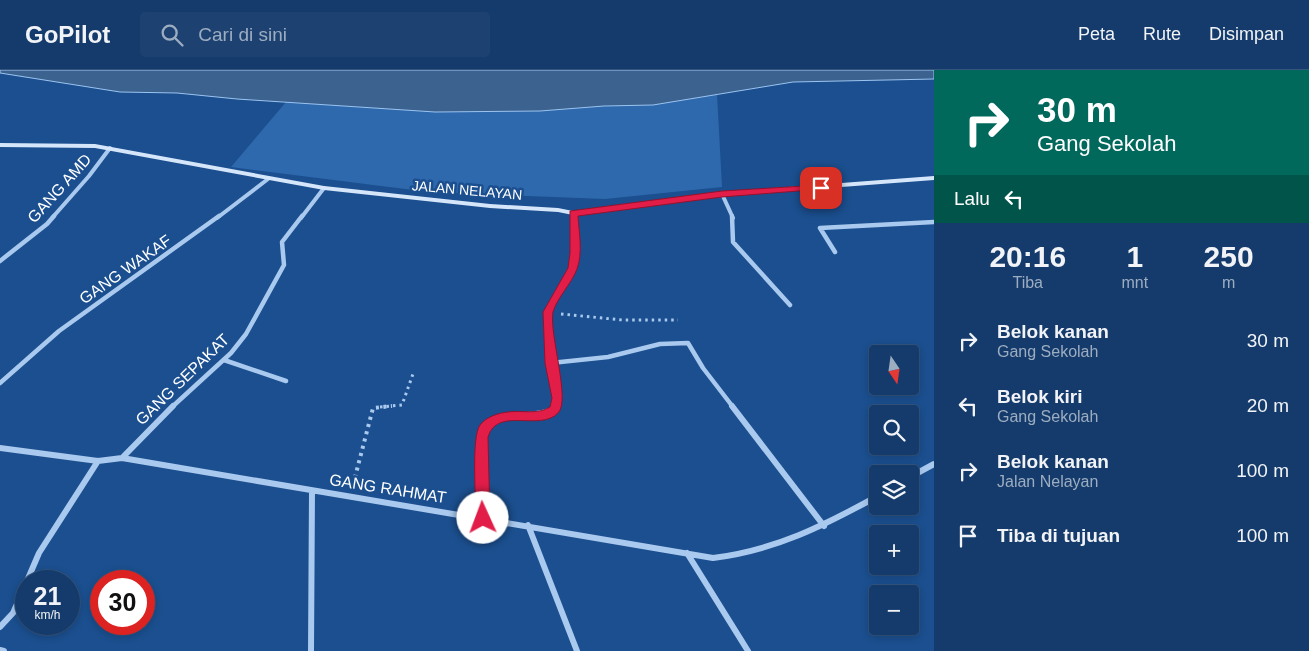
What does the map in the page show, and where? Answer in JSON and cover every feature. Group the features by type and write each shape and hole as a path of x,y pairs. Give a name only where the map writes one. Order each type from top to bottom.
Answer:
{"main road":[{"name":"JALAN NELAYAN","path":"0,145 79,145 110,148 324,188 573,213 722,194 934,178"}],"street":[{"name":"GANG AMD","path":"0,261 47,224 89,176 110,148"},
{"name":"GANG WAKAF","path":"0,383 25,357 96,304 168,255 268,179"},
{"name":"GANG SEPAKAT","path":"122,458 191,388 224,360 246,334 284,265 282,242 324,188"},
{"path":"722,194 733,218 733,242 790,306"},
{"path":"483,518 482,437 484,428 492,421 506,416 547,415 555,410 558,398 551,363 548,312 573,268 575,253 573,213"},
{"path":"835,252 820,228 934,222"},
{"path":"551,363 616,356 651,345 675,341 688,343 703,368 824,526"},
{"path":"224,360 286,381"},
{"name":"GANG RAHMAT","path":"0,448 98,461 122,458 312,491 350,495 528,525 713,558 737,556 791,540 824,526 869,501"},
{"path":"32,570 39,553 98,461"},
{"path":"919,472 934,464"},
{"path":"311,651 312,491"},
{"path":"528,525 577,651"},
{"path":"687,553 748,651"},
{"path":"0,627 8,621 15,611"},
{"path":"0,650 4,651"}],"path":[{"path":"548,312 624,320 678,320"},
{"path":"350,495 373,408 402,405 414,371"}],"shaded area":[{"path":"0,70 934,70 934,79 793,82 653,105 604,106 540,111 435,112 237,99 177,93 120,92 0,73"},
{"path":"717,94 722,187 605,199 429,192 231,167 286,102 435,112 540,111 604,106 653,105"}],"route":[{"path":"483,518 481,468 484,428 492,421 506,416 547,415 555,410 558,398 551,363 548,312 573,268 575,253 573,213 722,194 821,188"}]}
